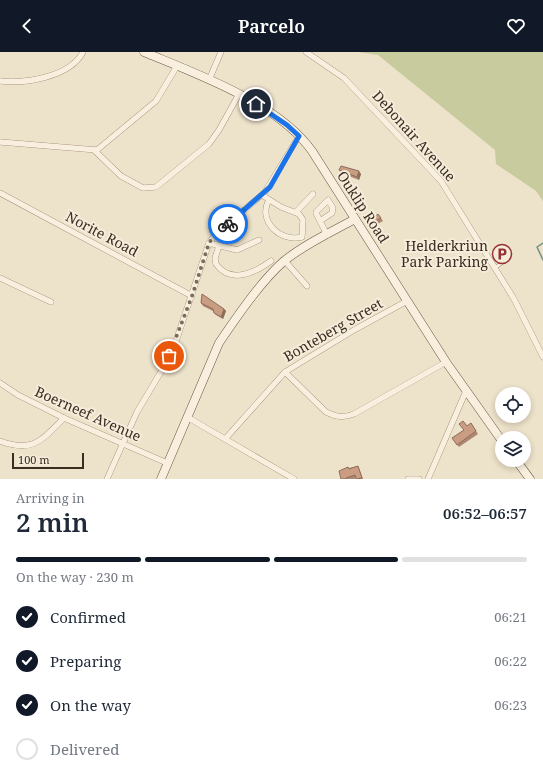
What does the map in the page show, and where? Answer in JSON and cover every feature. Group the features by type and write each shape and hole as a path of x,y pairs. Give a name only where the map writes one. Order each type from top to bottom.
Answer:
{"street":[{"path":"0,81 21,82 45,77 65,69 78,60 84,52"},
{"name":"Ouklip Road","path":"144,52 239,94 280,120 299,136 312,151 446,362 495,431"},
{"path":"209,80 221,52"},
{"name":"Debonair Avenue","path":"306,52 344,78 435,174 514,299 543,357"},
{"path":"0,142 94,150 102,147 156,101 177,66"},
{"path":"94,150 121,176 143,188 156,187 209,144 219,130 239,94"},
{"path":"108,479 137,412 174,347 209,243 214,236 262,195 274,180 299,136"},
{"name":"Norite Road","path":"0,193 192,296"},
{"path":"296,212 313,194"},
{"path":"262,195 281,207 296,212 302,220 302,237 282,236 266,218 265,208 269,200"},
{"path":"161,479 219,343 266,280 285,261 327,234 355,219"},
{"path":"320,221 327,234"},
{"path":"209,243 229,250 240,249 259,240"},
{"path":"219,246 215,258 216,264 230,274 239,276 252,272 271,261"},
{"path":"285,261 307,286"},
{"path":"0,278 52,302"},
{"name":"Bonteberg Street","path":"226,438 285,372 340,338 407,301"},
{"path":"285,372 326,412 334,416 344,417 354,414 446,362"},
{"name":"Boerneef Avenue","path":"0,383 18,395 64,418 168,463"},
{"path":"428,479 466,391"},
{"path":"187,417 226,438 294,479"},
{"path":"0,441 18,446 30,445 44,438 64,418"},
{"path":"521,467 530,479"},
{"path":"408,479 419,479"}],"lane":[{"path":"494,269 503,262 502,250"}],"green space":[{"path":"358,52 543,52 543,201 536,191 496,164 495,150 378,55"}],"building":[{"path":"341,166 359,171 357,177 339,170"},
{"path":"378,214 381,218 374,222 372,219"},
{"path":"202,294 224,309 221,317 214,313 213,309 201,303"},
{"path":"463,421 467,426 471,423 476,431 457,445 452,438 464,430 459,424"},
{"path":"358,466 362,478 356,479 355,475 346,479 341,479 339,471 348,467 349,469"}],"waterway":[{"path":"543,243 537,247 543,260"}],"way so far":[{"path":"169,356 174,347 209,243 214,236 228,224"}],"place":[{"name":"Helderkriun Park Parking","path":"502,254"}],"route":[{"path":"228,224 270,187 299,136 287,125 256,104"}]}
